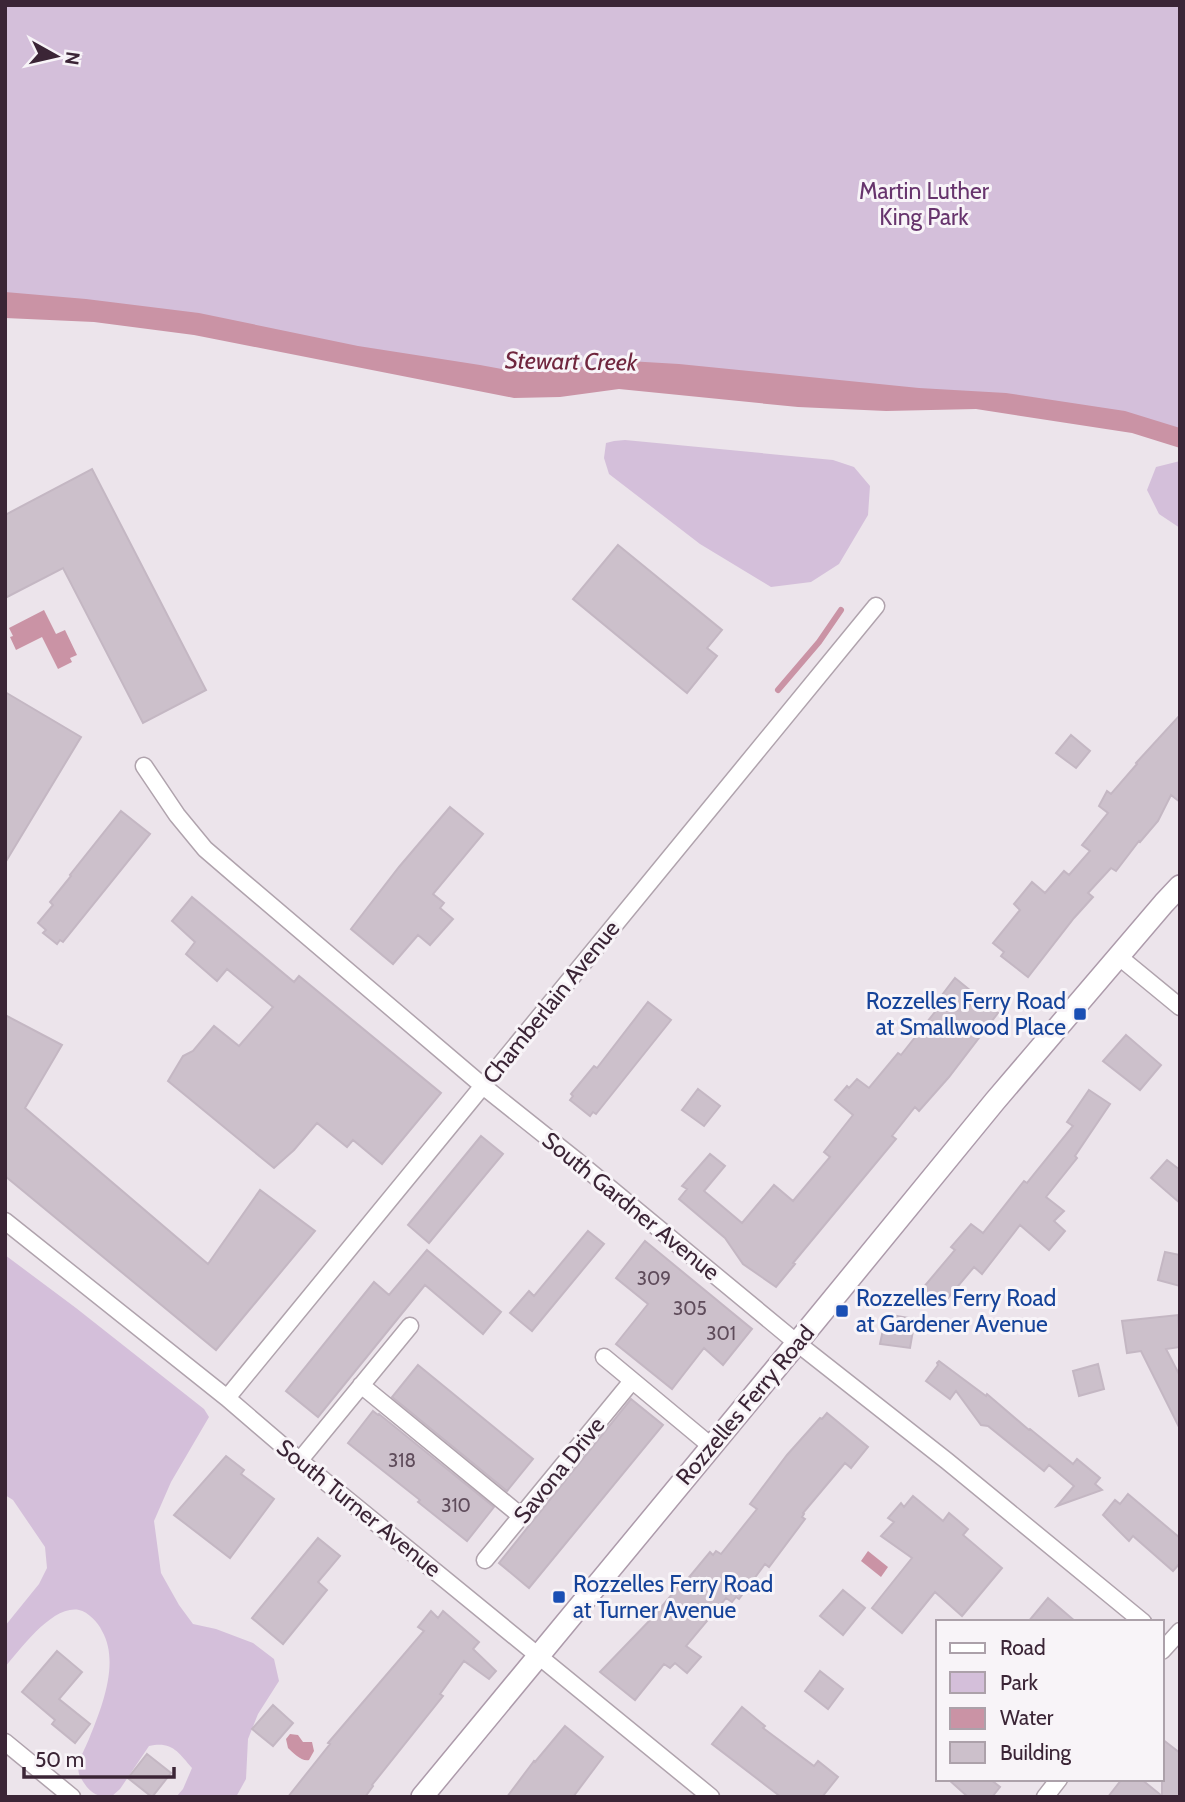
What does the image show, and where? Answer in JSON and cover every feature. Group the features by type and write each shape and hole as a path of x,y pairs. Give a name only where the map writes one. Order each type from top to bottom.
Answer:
{"street":[{"name":"Chamberlain Avenue","path":"226,1398 876,606"},
{"name":"South Gardner Avenue","path":"144,766 177,815 205,849 483,1086 1141,1620"},
{"name":"Rozzelles Ferry Road","path":"422,1797 995,1101 1180,887"},
{"path":"1118,956 1180,1007"},
{"name":"South Turner Avenue","path":"5,1221 226,1398 711,1797"},
{"path":"300,1460 410,1325"},
{"path":"604,1357 711,1446"},
{"name":"Savona Drive","path":"485,1560 632,1381"},
{"path":"361,1385 521,1516"},
{"path":"5,1742 72,1797"},
{"path":"1045,1797 1057,1781"}],"green space":[{"name":"Martin Luther King Park","path":"5,5 1180,5 1180,437 1017,406 524,384 5,306"},
{"path":"625,440 833,460 854,467 870,486 868,515 839,564 811,582 771,587 700,544 609,474 604,458 606,443"},
{"path":"1180,461 1180,528 1159,514 1147,490 1156,467"},
{"path":"5,1255 204,1409 209,1417 171,1482 154,1521 161,1573 193,1624 216,1629 253,1643 274,1659 279,1681 258,1714 248,1739 246,1779 236,1797 176,1797 183,1789 192,1768 174,1749 163,1745 149,1746 120,1789 111,1797 89,1790 78,1770 104,1699 109,1656 100,1628 86,1613 69,1610 58,1614 28,1640 5,1667 5,1626 39,1584 47,1568 45,1547 13,1500 5,1495"}],"water":[{"path":"5,292 199,313 358,346 519,372 541,372 628,361 919,388 1006,393 1125,411 1180,428 1180,448 1132,433 976,409 886,411 798,407 619,389 560,397 514,398 194,335 94,322 5,318"},
{"path":"44,610 56,634 65,630 77,655 70,658 72,662 58,669 42,637 16,650 10,637 13,636 9,628"},
{"path":"868,1551 888,1567 881,1577 861,1561"},
{"path":"290,1734 298,1735 303,1742 312,1742 314,1751 309,1760 295,1755 288,1748 286,1739"}],"building":[{"path":"92,469 206,690 143,723 63,568 5,598 5,515"},
{"path":"618,545 722,630 707,648 717,656 687,693 573,599"},
{"path":"5,692 81,737 5,863"},
{"path":"1180,715 1180,802 1171,795 1158,821 1116,871 1111,868 1088,893 1093,897 1028,977 1001,956 1004,952 993,943 1020,910 1014,904 1032,882 1045,893 1064,871 1069,875 1090,851 1082,845 1108,813 1099,806 1107,791 1111,794"},
{"path":"1071,735 1090,751 1076,768 1056,753"},
{"path":"450,807 483,834 433,894 444,903 440,908 453,919 430,945 418,935 393,964 351,929"},
{"path":"121,811 150,834 63,942 60,940 57,944 43,933 46,930 38,923 53,905 50,902 70,875"},
{"path":"192,897 294,982 299,976 441,1093 382,1164 353,1140 347,1147 317,1123 274,1168 168,1081 183,1056 193,1051 214,1026 239,1046 273,1007 227,969 217,981 186,954 195,942 172,921"},
{"path":"955,978 998,1013 919,1111 915,1107 892,1136 896,1139 776,1287 743,1264 725,1238 679,1199 687,1189 682,1186 710,1154 725,1166 704,1191 742,1223 774,1185 793,1201 830,1157 824,1152 853,1115 835,1100 857,1079 869,1088 898,1053 901,1055 946,998 942,995"},
{"path":"648,1002 671,1020 596,1114 593,1112 590,1116 570,1100 573,1096 571,1094 594,1066 597,1068"},
{"path":"5,1015 62,1045 25,1108 208,1264 260,1190 315,1231 216,1350 5,1176"},
{"path":"1126,1035 1161,1065 1140,1090 1103,1061"},
{"path":"698,1089 720,1106 704,1126 682,1110"},
{"path":"1089,1090 1110,1104 1075,1156 1077,1158 1046,1197 1064,1211 1054,1221 1065,1231 1049,1250 1020,1225 982,1274 974,1267 942,1305 922,1289 955,1250 951,1247 971,1224 983,1233 1024,1181 1027,1183 1073,1126 1067,1122"},
{"path":"481,1136 503,1154 429,1243 408,1225"},
{"path":"1167,1160 1180,1170 1180,1203 1151,1178"},
{"path":"588,1231 604,1244 532,1331 510,1313 529,1291 534,1296"},
{"path":"645,1241 752,1329 723,1365 704,1348 672,1389 616,1344 648,1304 616,1278"},
{"path":"427,1250 501,1312 483,1334 425,1285 318,1417 286,1391 374,1282 389,1295"},
{"path":"1165,1252 1180,1255 1180,1286 1158,1280"},
{"path":"891,1315 915,1319 910,1348 880,1344 884,1325 890,1326"},
{"path":"1178,1315 1180,1347 1166,1349 1180,1376 1180,1429 1141,1351 1127,1353 1122,1321"},
{"path":"939,1361 986,1396 987,1394 1073,1464 1077,1459 1100,1478 1095,1484 1102,1490 1057,1506 1074,1486 1049,1465 1044,1471 988,1426 981,1425 956,1391 950,1399 926,1381"},
{"path":"1098,1364 1104,1389 1079,1396 1073,1371"},
{"path":"418,1365 533,1459 507,1491 392,1397"},
{"path":"631,1399 663,1425 529,1588 499,1563"},
{"path":"373,1411 494,1507 467,1541 348,1443"},
{"path":"827,1413 868,1447 851,1468 845,1463 803,1513 802,1517 805,1519 769,1567 765,1564 739,1599 736,1597 732,1602 726,1598 686,1646 701,1657 687,1673 675,1663 670,1668 664,1664 635,1700 600,1672 710,1552 713,1555 716,1551 721,1554 757,1509 750,1504 787,1455"},
{"path":"226,1456 244,1470 241,1474 274,1499 230,1558 174,1515"},
{"path":"1128,1494 1180,1538 1180,1563 1173,1571 1133,1536 1129,1541 1103,1515 1115,1500 1120,1504"},
{"path":"913,1496 943,1521 949,1513 968,1529 963,1535 1002,1568 962,1616 935,1592 902,1633 872,1608 912,1558 881,1536 894,1522 888,1518 901,1503 904,1507"},
{"path":"318,1538 340,1556 318,1582 327,1590 283,1644 252,1618"},
{"path":"843,1590 865,1608 843,1635 820,1616"},
{"path":"1048,1598 1074,1620 1030,1620"},
{"path":"431,1611 438,1618 443,1611 479,1642 473,1649 496,1671 489,1679 464,1661 440,1694 443,1696 365,1797 288,1797 330,1744 328,1743 424,1631 418,1627"},
{"path":"57,1651 82,1672 59,1699 90,1724 75,1743 52,1724 55,1720 22,1692"},
{"path":"820,1671 843,1689 828,1709 805,1691"},
{"path":"273,1705 293,1723 273,1746 252,1729"},
{"path":"742,1707 765,1726 763,1728 814,1766 818,1761 838,1777 822,1797 781,1797 712,1744"},
{"path":"565,1726 603,1757 573,1797 507,1797 534,1761"},
{"path":"1164,1741 1180,1753 1180,1797 1108,1797 1120,1781 1143,1781 1162,1796"},
{"path":"147,1754 171,1773 152,1797 128,1778"},
{"path":"950,1781 992,1781 1000,1787 992,1797 968,1797"}],"waterway":[{"path":"778,690 819,642 841,610"}],"place":[{"name":"Rozzelles Ferry Road at Smallwood Place","path":"1080,1014"},
{"name":"Rozzelles Ferry Road at Gardener Avenue","path":"842,1311"},
{"name":"Rozzelles Ferry Road at Turner Avenue","path":"559,1597"}],"water label":[{"name":"Stewart Creek","path":"571,361"}]}
